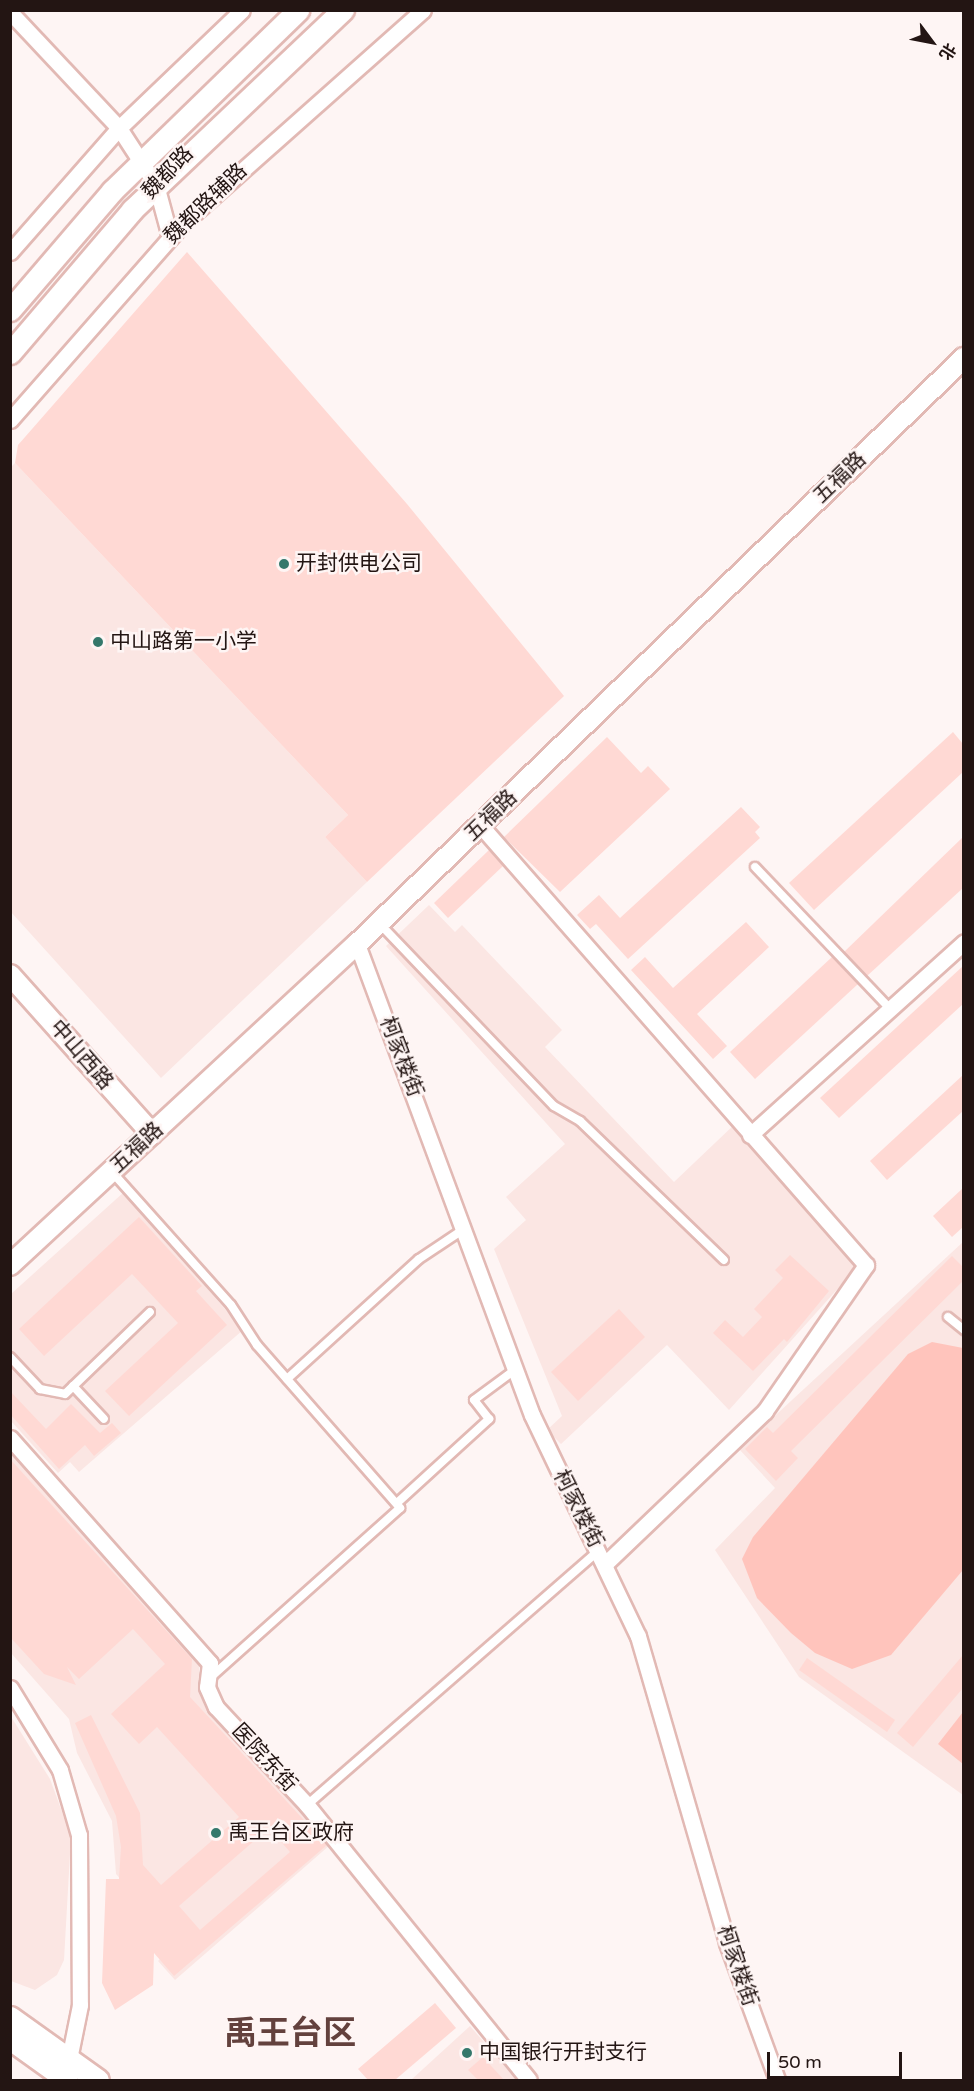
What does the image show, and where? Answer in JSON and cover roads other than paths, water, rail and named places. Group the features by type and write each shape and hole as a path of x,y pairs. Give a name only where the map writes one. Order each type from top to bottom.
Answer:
{"main road":[{"name":"魏都路","path":"10,310 141,161 298,10"},
{"name":"魏都路","path":"10,353 156,185 343,10"},
{"path":"10,2017 98,2080"},
{"path":"10,2039 67,2080"}],"street":[{"path":"10,252 119,128 242,10"},
{"name":"魏都路辅路","path":"10,420 170,237 423,10"},
{"path":"10,12 119,128 156,185 170,237"},
{"name":"五福路","path":"10,1265 481,826 963,358"},
{"path":"481,826 866,1265 865,1274 765,1411 602,1557"},
{"path":"750,1134 963,942"},
{"name":"柯家楼街","path":"357,944 516,1370 638,1636 728,1944 777,2080"},
{"name":"中山西路","path":"10,975 152,1134"},
{"name":"医院东街","path":"10,1438 210,1663 209,1696 216,1707 307,1805 529,2080"},
{"path":"10,1688 55,1760 79,1835 80,2005 69,2059"}],"lane":[{"path":"755,867 890,1009"},
{"path":"379,923 554,1106 580,1121 724,1260"},
{"path":"112,1172 231,1305 287,1379 398,1503 398,1513 211,1677"},
{"path":"287,1379 419,1259 465,1229"},
{"path":"10,1357 50,1395 65,1394 150,1312"},
{"path":"948,1317 963,1330"},
{"path":"398,1503 489,1419 474,1401 516,1370"},
{"path":"73,1386 104,1419"},
{"path":"307,1805 602,1557"}],"place":[{"name":"开封供电公司","path":"284,564"},
{"name":"中山路第一小学","path":"98,642"},
{"name":"禹王台区政府","path":"216,1833"},
{"name":"中国银行开封支行","path":"467,2053"}],"district":[{"name":"禹王台区","path":"290,2034"}]}
